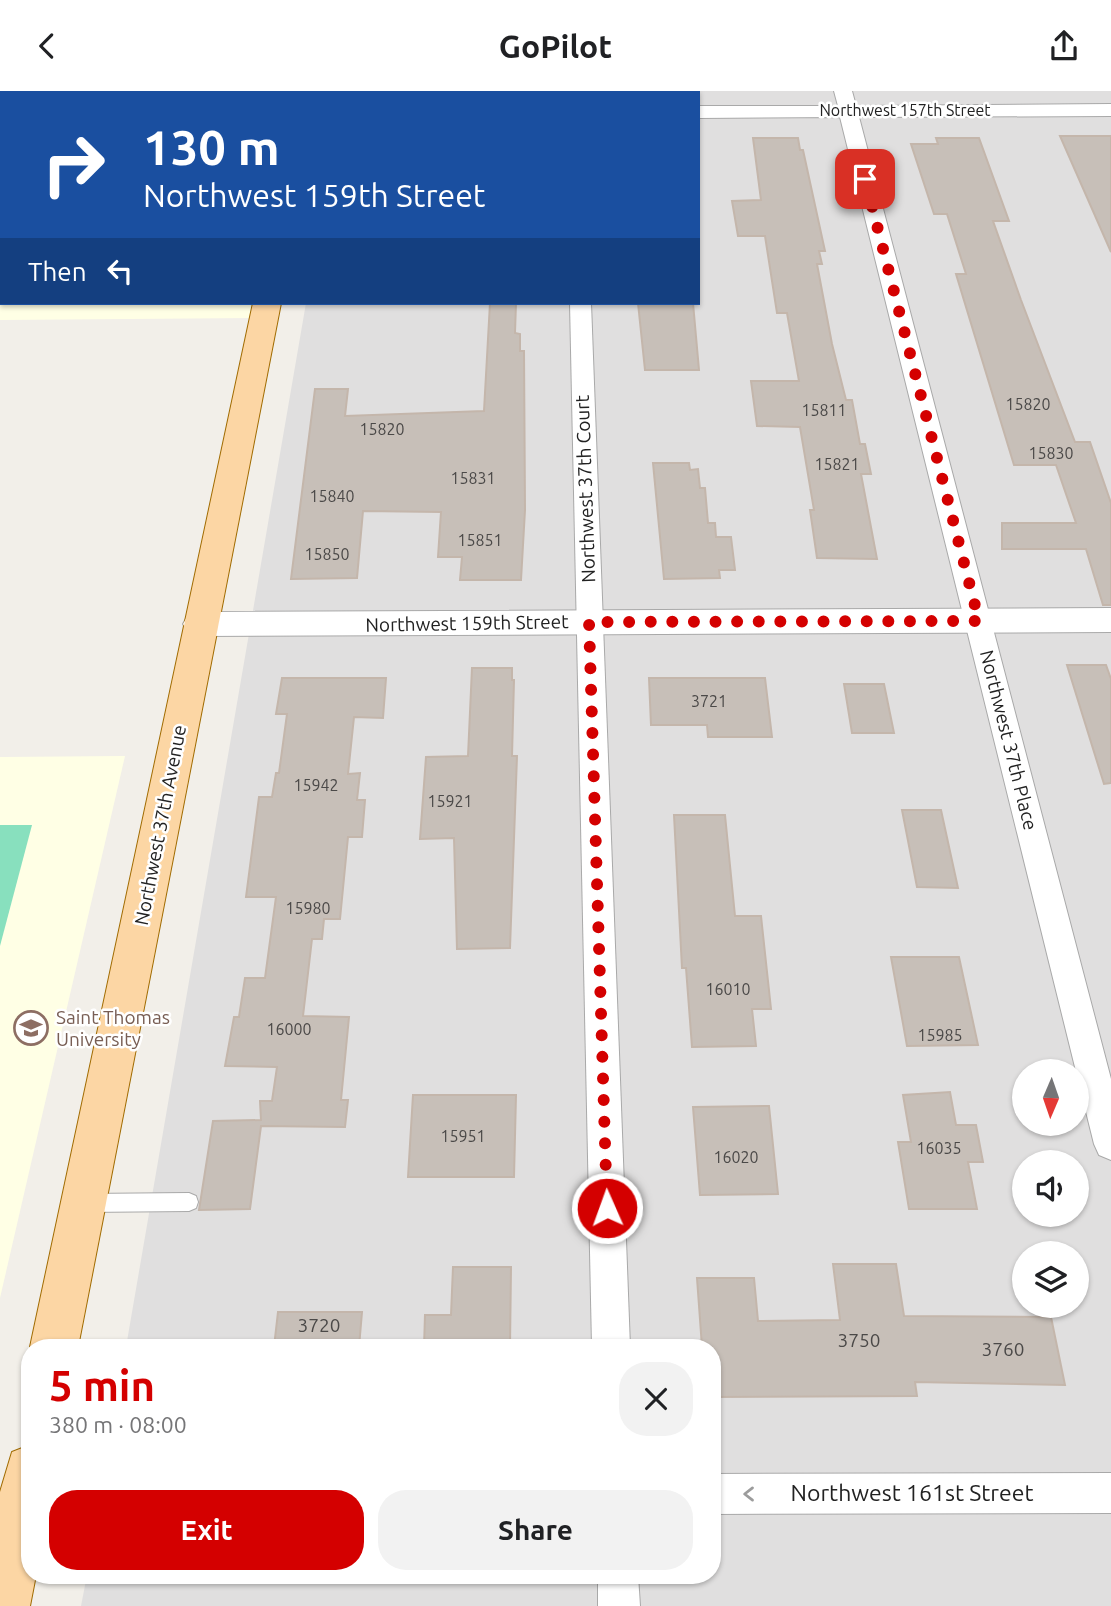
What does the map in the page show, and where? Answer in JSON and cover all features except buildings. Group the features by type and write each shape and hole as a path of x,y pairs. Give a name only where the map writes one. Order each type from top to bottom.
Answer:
{"main road":[{"name":"Northwest 37th Avenue","path":"56,1339 267,305"},
{"path":"3,1606 21,1520"}],"street":[{"name":"Northwest 157th Street","path":"700,112 845,101 1111,110"},
{"name":"Northwest 37th Place","path":"845,101 1111,1144"},
{"name":"Northwest 37th Court","path":"580,305 611,1339"},
{"name":"Northwest 159th Street","path":"201,624 1111,620"},
{"name":"Northwest 161st Street","path":"721,1495 1111,1493"},
{"path":"619,1584 620,1606"}],"lane":[{"path":"82,1203 189,1202"}],"shaded area":[{"path":"700,91 1111,91 1111,1606 81,1606 85,1584 721,1584 721,1339 127,1339 306,305 700,305"},
{"path":"0,305 267,305 264,318 0,320"},
{"name":"Saint Thomas University","path":"125,756 0,1298 0,757"}],"green space":[{"path":"0,825 32,825 0,946"}],"place":[{"name":"Saint Thomas University","path":"31,1028"}],"route":[{"path":"607,1208 589,622 979,621 865,179"}]}
